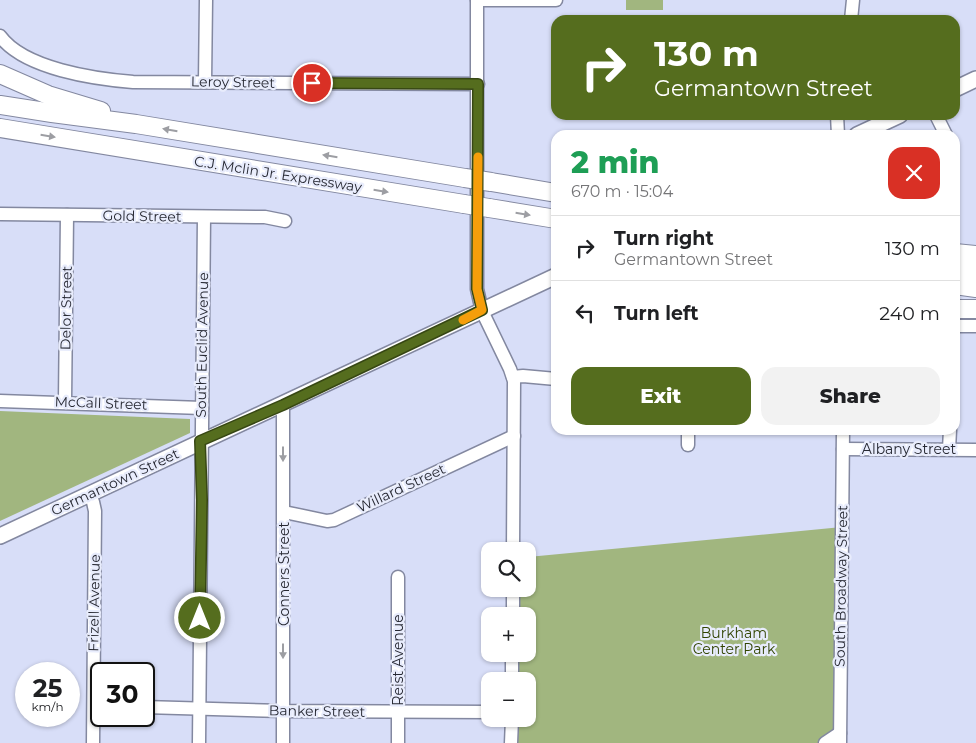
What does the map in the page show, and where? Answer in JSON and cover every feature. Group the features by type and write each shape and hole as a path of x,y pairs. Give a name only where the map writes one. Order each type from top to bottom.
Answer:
{"highway":[{"path":"0,74 48,95 94,108 136,124"},
{"name":"C.J. Mclin Jr. Expressway","path":"0,105 136,124 551,192"},
{"name":"C.J. Mclin Jr. Expressway","path":"0,128 551,218"},
{"path":"960,245 976,245"},
{"path":"960,253 976,255"},
{"path":"960,269 976,271"},
{"path":"960,286 976,288"},
{"path":"960,310 976,309"}],"main road":[{"path":"960,87 976,79"},
{"path":"868,130 889,120"},
{"name":"Germantown Street","path":"0,536 551,278"}],"street":[{"path":"205,82 206,0"},
{"path":"513,542 513,377 482,310 477,289 477,0 556,0"},
{"path":"852,15 854,0"},
{"name":"Leroy Street","path":"0,36 12,49 38,61 83,76 133,82 478,84"},
{"name":"Gold Street","path":"0,214 265,216 284,221"},
{"name":"Delor Street","path":"65,402 67,215"},
{"name":"South Euclid Avenue","path":"199,743 202,500 200,441 204,217"},
{"path":"960,326 976,326"},
{"path":"513,377 551,379"},
{"name":"McCall Street","path":"0,400 202,408"},
{"name":"Conners Street","path":"283,405 283,743"},
{"path":"688,435 688,445"},
{"name":"South Broadway Street","path":"840,738 843,435"},
{"path":"949,449 950,435"},
{"name":"Willard Street","path":"284,512 327,521 334,520 514,436"},
{"name":"Albany Street","path":"843,449 976,450"},
{"name":"Frizell Avenue","path":"90,494 94,511 96,662"},
{"name":"Reist Avenue","path":"398,577 398,743"},
{"name":"Banker Street","path":"155,707 283,711 481,712"},
{"name":"Frizell Avenue","path":"93,743 95,727"},
{"path":"512,727 512,743"},
{"path":"825,743 840,738"}],"green space":[{"path":"626,0 663,0 663,10 626,10"},
{"path":"0,411 190,419 190,433 0,521"},
{"name":"Burkham Center Park","path":"842,527 840,733 825,743 511,743 512,727 536,727 536,672 512,672 512,662 536,662 536,607 513,607 513,597 536,597 536,556"}],"slow traffic":[{"path":"463,320 482,310 477,289 478,157"}],"route":[{"path":"200,618 200,508 202,500 200,441 283,405 482,310 477,289 478,84 312,83"}]}
